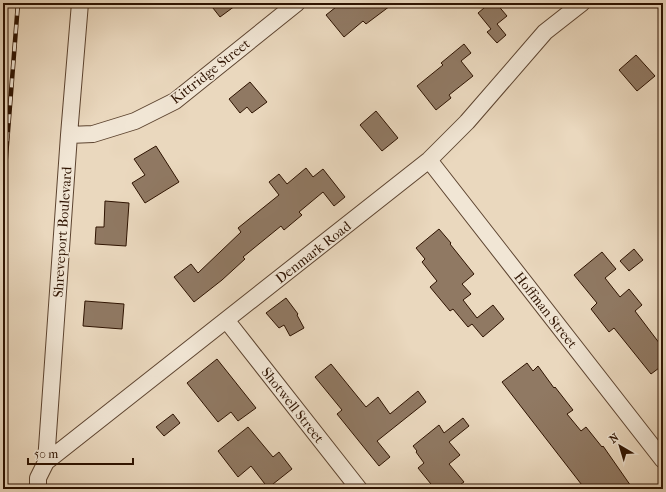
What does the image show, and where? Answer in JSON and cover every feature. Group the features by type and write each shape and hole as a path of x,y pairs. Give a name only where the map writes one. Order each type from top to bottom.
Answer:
{"street":[{"name":"Shreveport Boulevard","path":"46,462 69,135 80,3"},
{"name":"Kittridge Street","path":"69,135 94,134 135,121 175,101 296,3"},
{"name":"Denmark Road","path":"38,489 38,478 46,462 429,160 467,122 545,32 582,3"},
{"name":"Hoffman Street","path":"429,160 663,460"},
{"name":"Shotwell Street","path":"226,320 359,489"}],"building":[{"path":"209,3 239,3 220,17"},
{"path":"341,3 394,3 366,24 363,21 344,37 326,15"},
{"path":"490,3 496,3 507,16 497,24 506,35 497,43 487,32 491,29 478,13"},
{"path":"464,44 471,53 461,61 473,76 449,95 451,98 436,110 417,86 443,65 441,63"},
{"path":"636,55 655,76 637,91 619,70"},
{"path":"250,82 267,102 252,113 247,107 240,113 229,99"},
{"path":"376,111 398,138 382,151 360,125"},
{"path":"156,146 179,182 145,203 132,183 145,175 134,159"},
{"path":"306,168 313,177 323,169 345,197 334,206 323,192 299,212 302,215 284,230 281,226 243,257 245,259 222,280 194,302 174,277 191,264 198,273 241,232 238,228 279,195 269,182 279,174 287,184"},
{"path":"105,201 129,203 126,246 95,244 96,227 104,227"},
{"path":"439,229 474,274 462,284 471,294 463,300 477,318 493,305 504,319 483,337 472,324 468,327 453,309 450,311 430,287 437,281 422,262 425,259 416,248"},
{"path":"634,249 643,260 629,271 620,261"},
{"path":"602,252 616,269 605,278 620,297 629,289 642,305 635,311 663,348 663,365 651,374 614,328 609,332 591,309 597,303 574,275"},
{"path":"286,298 298,314 297,315 304,328 290,336 284,325 279,328 266,313"},
{"path":"85,301 124,304 122,329 83,326"},
{"path":"217,359 256,408 238,421 231,412 218,422 187,383"},
{"path":"527,363 533,371 538,366 573,410 567,414 581,431 586,427 602,447 603,446 633,489 585,489 502,382"},
{"path":"331,364 366,407 378,397 390,414 418,391 426,402 377,441 390,457 379,466 337,414 342,410 315,377"},
{"path":"173,414 180,423 164,436 156,427"},
{"path":"463,418 469,426 449,442 460,455 449,464 464,482 454,489 435,489 418,468 424,463 413,446 439,425 444,433"},
{"path":"248,427 273,457 279,452 292,469 268,488 251,466 238,477 218,451"}],"railway":[{"path":"3,195 18,3"}]}
